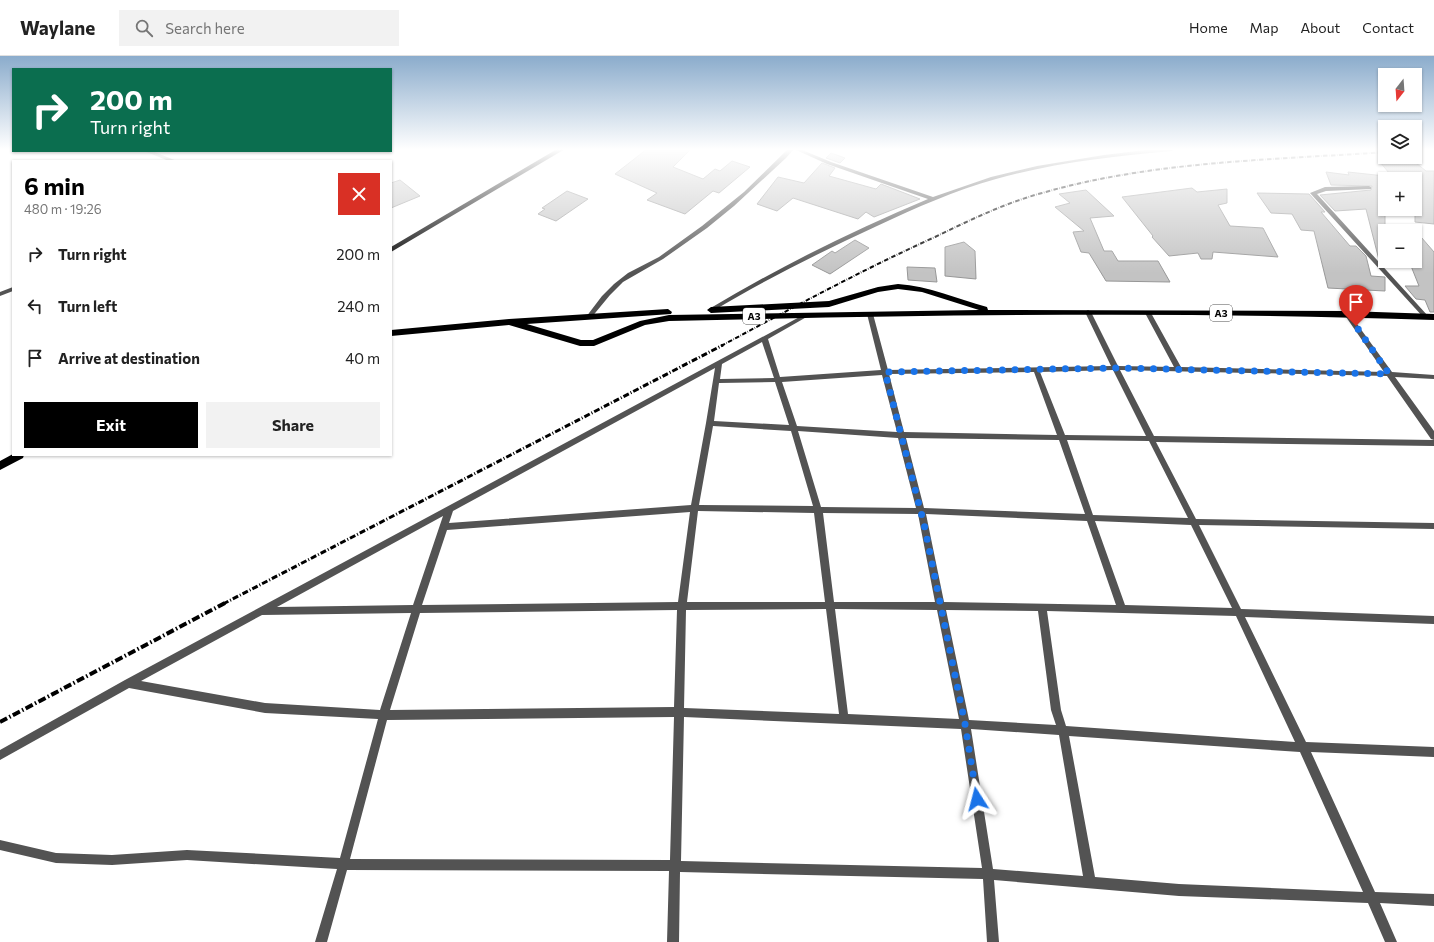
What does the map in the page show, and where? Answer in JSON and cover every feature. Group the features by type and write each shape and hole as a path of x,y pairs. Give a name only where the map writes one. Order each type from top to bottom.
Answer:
{"highway":[{"name":"A3","path":"392,334 509,322 829,304 844,301 873,290 903,287 930,291 969,305 1008,313"},
{"name":"A3","path":"509,322 548,332 580,343 594,343 643,323 669,318 1088,312 1347,314 1430,317"},
{"path":"0,466 17,456"}],"main road":[{"path":"392,249 492,190"}],"street":[{"path":"588,317 609,292 622,280 659,259 727,209 749,190"},
{"path":"909,190 932,198"},
{"path":"711,310 748,287 831,244 932,198 955,190"},
{"path":"1323,190 1314,192 1430,317"},
{"path":"0,294 12,289"},
{"path":"1088,312 1150,440 1194,522 1239,612 1303,747 1391,942"},
{"path":"1148,313 1180,369"},
{"path":"870,314 900,435 921,511 942,606 965,724 988,874 993,942"},
{"path":"1347,314 1434,437"},
{"path":"0,755 128,683 807,315"},
{"path":"764,338 794,429 818,509 844,719"},
{"path":"673,942 682,605 694,508 710,424 718,363"},
{"path":"716,381 778,380 885,372 1115,368 1389,374 1434,377"},
{"path":"1036,369 1062,438 1122,610"},
{"path":"710,424 900,435 1150,440 1434,443"},
{"path":"321,942 345,864 384,715 415,609 450,508"},
{"path":"444,527 694,508 921,511 1194,522 1434,526"},
{"path":"262,610 682,605 942,606 1239,612 1434,620"},
{"path":"1042,608 1056,710 1063,731 1090,882"},
{"path":"128,683 265,708 384,715 680,712 965,724 1303,747 1434,752"},
{"path":"0,845 56,858 112,860 187,855 345,864 674,866 988,874 1179,890 1434,900"}],"building":[{"path":"392,190 413,190 420,196 392,208"},
{"path":"651,190 722,190 719,193 713,191 685,214 647,200 657,193"},
{"path":"768,190 898,190 920,199 874,217 866,212 858,219 793,198 777,211 757,204"},
{"path":"1086,190 1114,216 1090,218 1104,251 1112,251 1118,261 1158,261 1170,282 1106,281 1089,253 1081,252 1073,232 1084,231 1055,207 1070,203 1059,194"},
{"path":"1174,190 1195,190 1197,192 1227,190 1227,203 1218,205 1230,226 1263,228 1278,257 1213,252 1212,259 1201,259 1198,253 1169,256 1152,237 1153,236 1122,197"},
{"path":"1378,190 1378,216 1385,216 1385,224 1378,224 1378,256 1366,209 1335,211 1320,195"},
{"path":"1422,190 1434,190 1434,224 1415,222 1415,216 1422,216"},
{"path":"567,191 588,199 556,221 538,214 545,209 542,208"},
{"path":"1257,193 1309,194 1325,212 1321,212 1350,246 1356,246 1366,256 1371,276 1385,277 1385,291 1328,288 1314,231 1301,230 1292,214 1271,213"},
{"path":"1422,238 1434,252 1434,312 1430,312 1425,300 1416,299 1405,286 1419,286 1412,268 1422,268"},
{"path":"855,240 869,248 830,274 812,265 832,251 835,253"},
{"path":"964,242 975,251 976,279 945,276 945,247"},
{"path":"907,267 935,268 937,282 908,280"}],"railway":[{"path":"721,346 827,290 961,224 1015,202 1052,190"},
{"path":"223,604 723,345"},
{"path":"0,722 225,603"}],"route":[{"path":"977,799 965,724 942,606 921,511 900,435 885,372 1115,368 1389,374 1356,326"}]}
